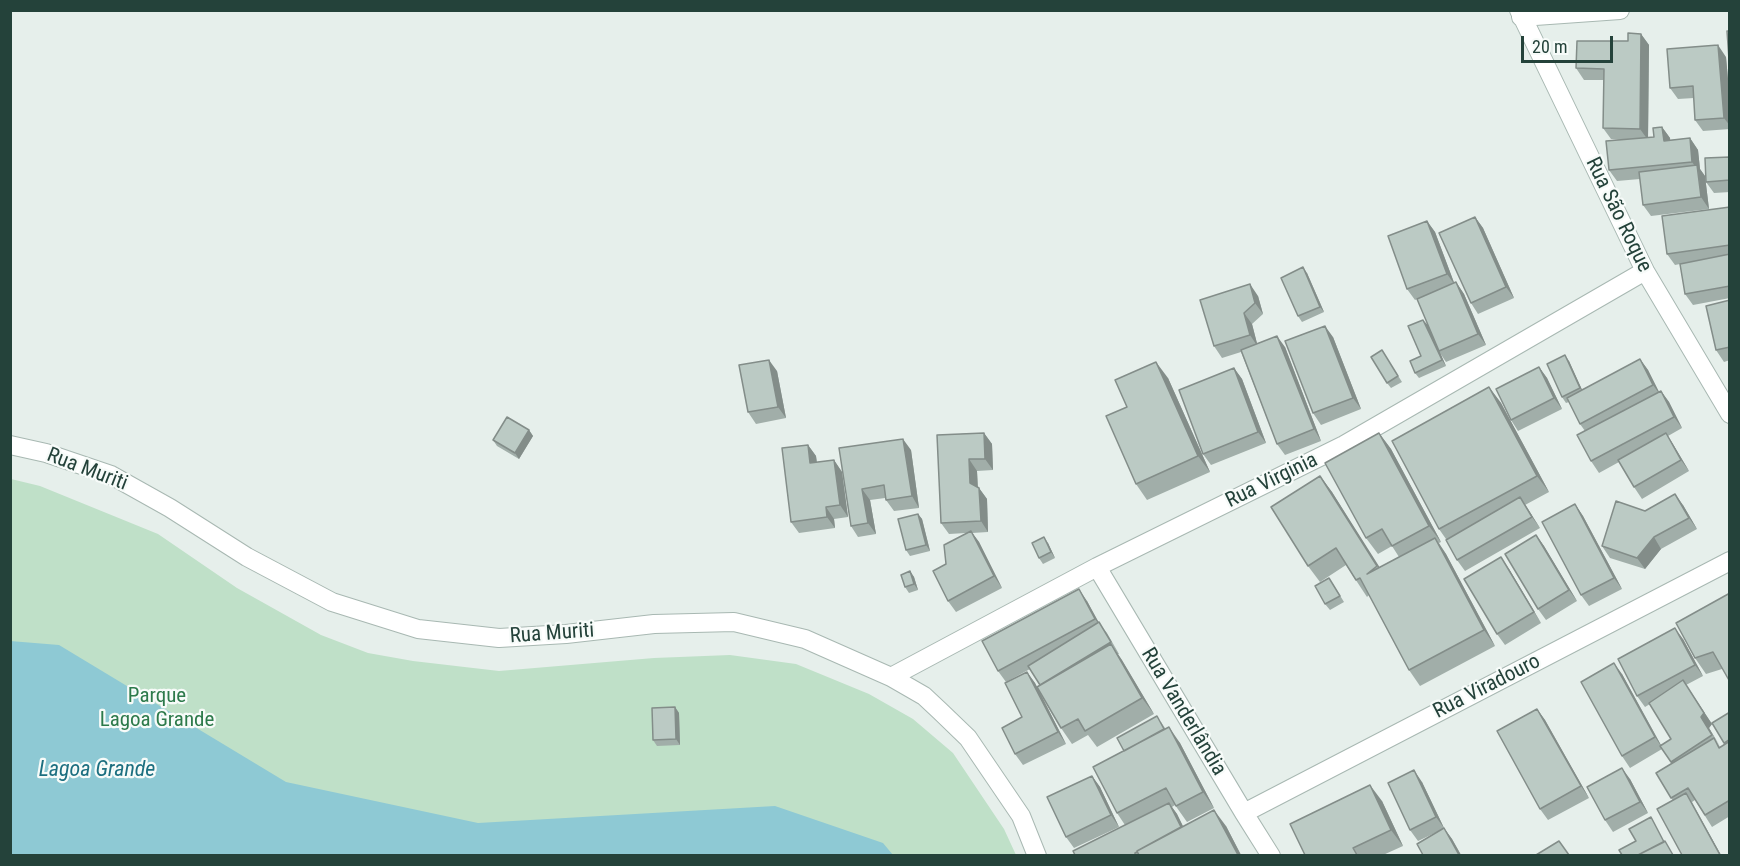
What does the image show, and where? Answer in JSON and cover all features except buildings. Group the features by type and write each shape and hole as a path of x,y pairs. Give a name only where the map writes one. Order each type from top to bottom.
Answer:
{"street":[{"path":"1520,14 1620,10"},
{"name":"Rua São Roque","path":"1520,14 1645,271 1730,414"},
{"name":"Rua Virginia","path":"891,678 1097,567 1344,445 1645,271"},
{"name":"Rua Muriti","path":"10,445 46,453 111,475 170,508 247,557 332,602 418,629 499,638 566,634 654,624 734,621 805,639 891,678 924,696 968,738 1021,816 1037,855"},
{"name":"Rua Viradouro","path":"1244,813 1730,561"},
{"name":"Rua Vanderlândia","path":"1097,567 1271,855"}],"green space":[{"name":"Parque Lagoa Grande","path":"11,479 40,486 158,534 237,588 321,635 368,653 499,671 654,658 730,655 796,664 869,694 913,719 953,753 1004,829 1016,855 11,856"}],"water":[{"name":"Lagoa Grande","path":"10,641 59,645 286,782 478,823 775,806 883,843 893,855 11,855"}]}
